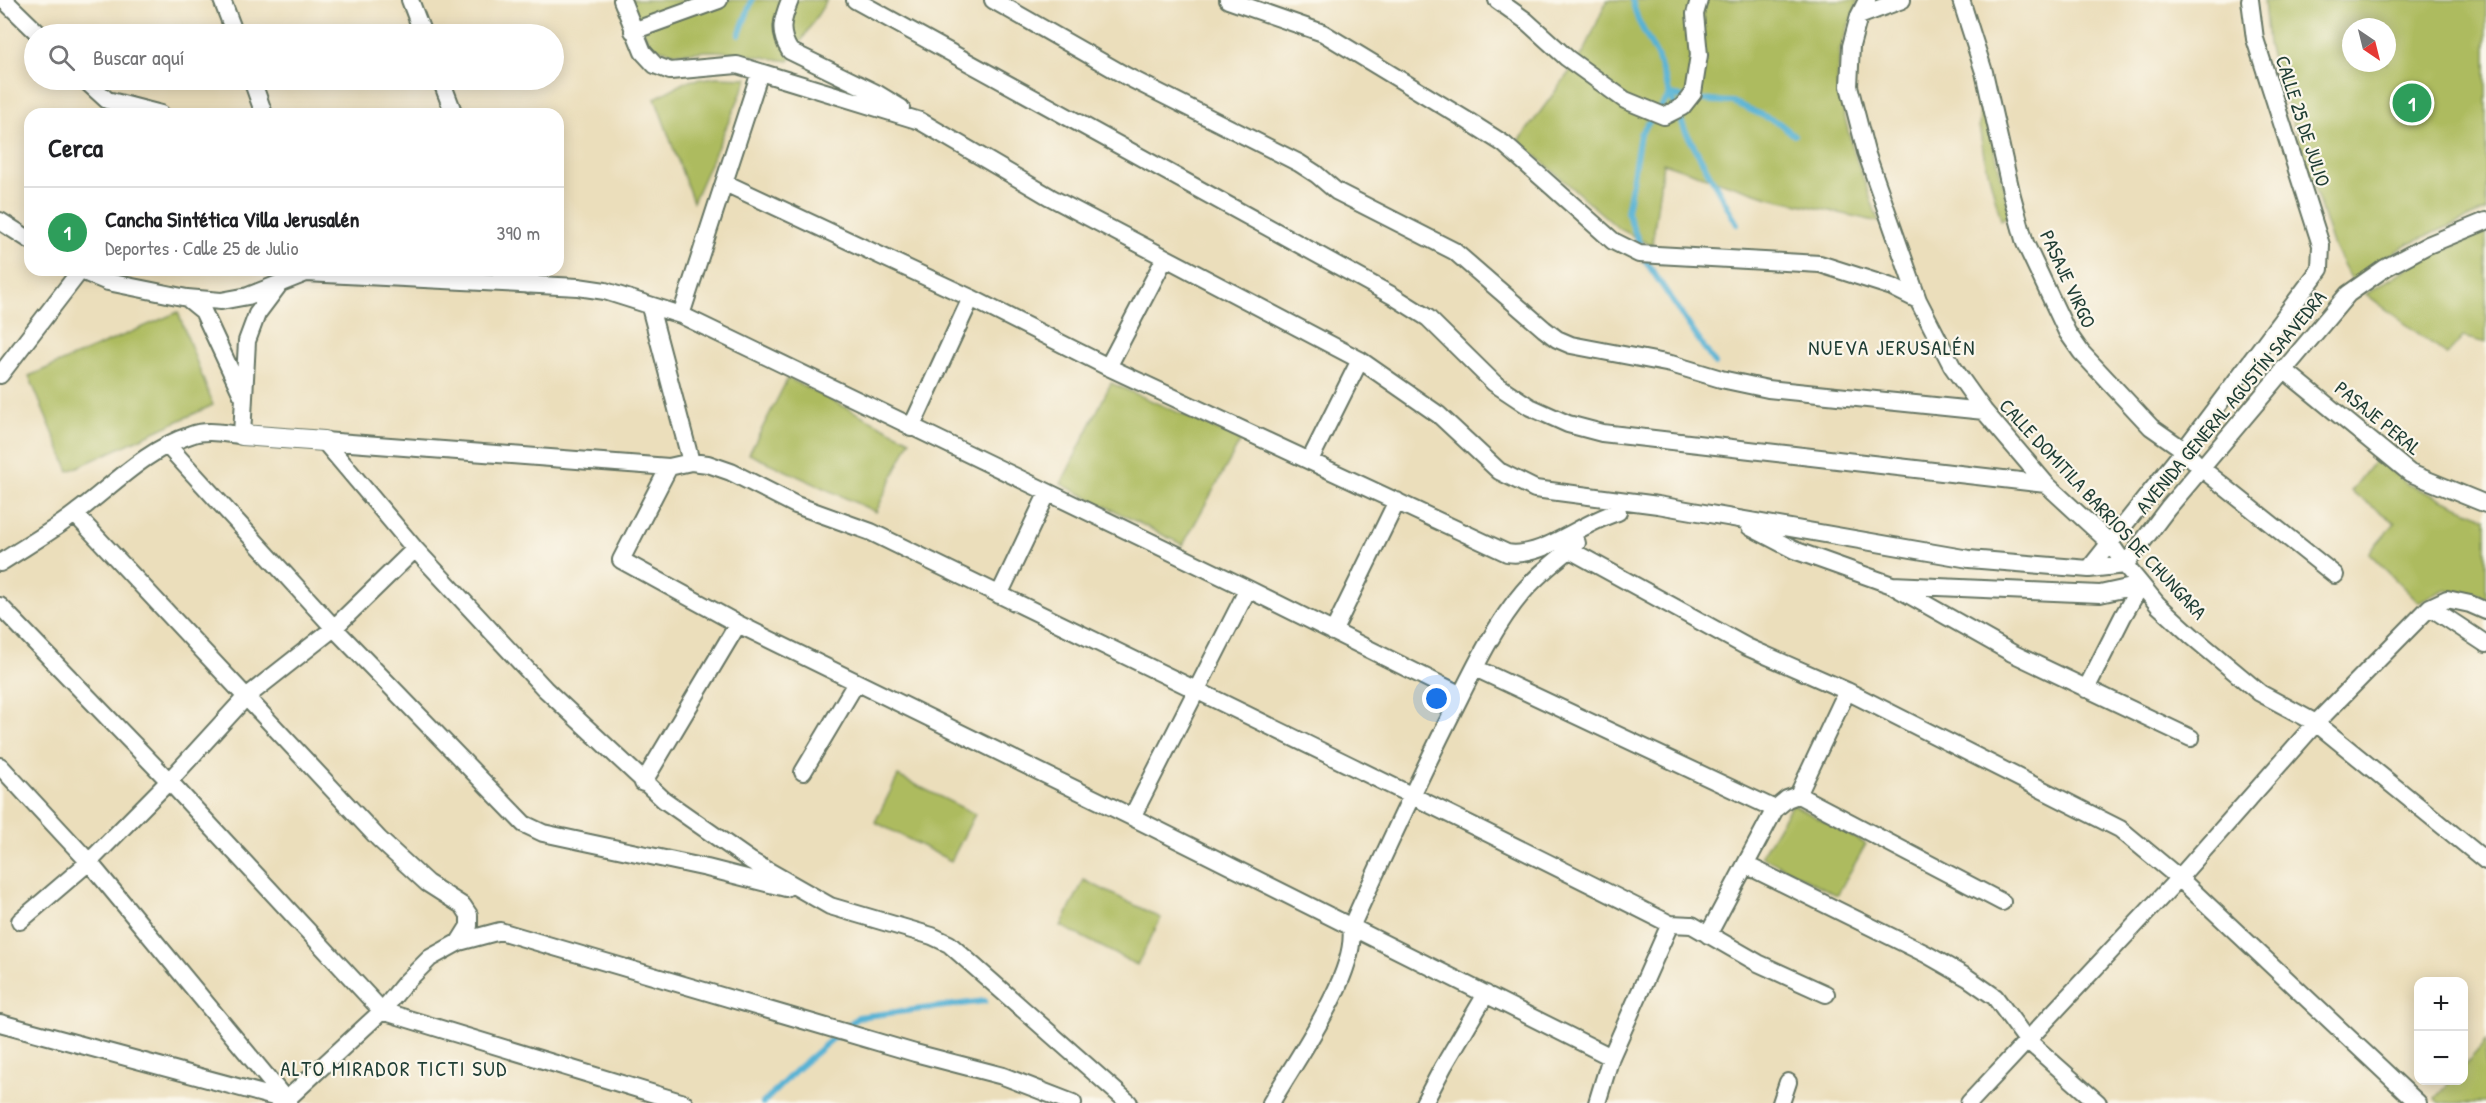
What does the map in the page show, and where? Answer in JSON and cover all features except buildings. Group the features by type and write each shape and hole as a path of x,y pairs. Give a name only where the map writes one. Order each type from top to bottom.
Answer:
{"street":[{"path":"4,0 29,24"},
{"path":"222,0 231,24"},
{"path":"410,0 419,24"},
{"path":"622,0 643,52 655,65 670,71 737,65 920,121"},
{"path":"633,31 719,0"},
{"path":"790,0 782,19 783,39 790,51 878,94 1050,197 1360,360 1439,415 1499,471 1516,481 1535,489 1658,506 1969,559 2089,569 2125,565"},
{"path":"855,0 1393,296 1428,318 1494,383 1530,407 1568,424 1602,434 2046,484"},
{"path":"993,0 1126,76 1299,163 1317,174 1336,191 1454,251 1557,339 1571,345 1671,364 1721,379 1768,389 1983,411"},
{"path":"1228,0 1323,33 1468,121 1504,144 1613,241 1638,254 1820,264 1892,287 1918,300"},
{"path":"1497,0 1525,20 1567,58 1625,100 1665,116 1682,107 1693,93 1699,55 1695,14 1699,0"},
{"name":"CALLE DOMITILA BARRIOS DE CHUNGARA","path":"1867,0 1859,16 1851,46 1849,86 1866,152 1918,300 1952,366 1983,411 2046,484 2110,543 2158,605 2193,637 2260,693 2316,723 2486,861"},
{"path":"1859,16 1902,0"},
{"name":"PASAJE VIRGO","path":"1961,0 1984,72 2025,243 2067,333 2081,352 2151,427 2184,450 2201,468 2335,574"},
{"name":"CALLE 25 DE JULIO","path":"2184,450 2320,269 2323,254 2255,39 2250,0"},
{"path":"681,315 760,72"},
{"path":"96,90 107,100 137,108"},
{"path":"256,90 262,108"},
{"path":"445,90 452,108"},
{"path":"725,183 971,298 1108,367 1507,553 1518,555 1531,552 1598,518 1618,512 1658,506"},
{"path":"0,221 24,236"},
{"name":"AVENIDA GENERAL AGUSTÍN SAAVEDRA","path":"2125,565 2201,468 2348,294 2385,268 2428,244 2486,221"},
{"path":"1108,367 1165,258"},
{"path":"0,375 74,276"},
{"path":"94,276 108,282 187,298 221,301 248,296 283,276"},
{"path":"242,435 247,341 257,314 283,276"},
{"path":"440,276 530,278 605,291 681,315 1047,494 1248,589 1461,695"},
{"path":"187,298 203,311 244,398"},
{"path":"911,428 971,298"},
{"path":"650,307 691,462"},
{"path":"1310,460 1360,360"},
{"name":"PASAJE PERAL","path":"2283,369 2410,472 2486,504"},
{"path":"0,563 75,514 136,465 167,445 193,434 212,432 669,467 691,462 708,464 723,469 795,505 871,532 1196,692 1412,794 1670,924 1692,925 1758,963 1826,994"},
{"path":"324,441 416,549 545,689 643,783 719,841 810,895 831,906 932,936 949,944 1129,1103"},
{"path":"167,445 334,628 524,824 543,833 696,866 810,895"},
{"path":"2089,569 2184,450"},
{"path":"669,467 621,560 738,624 1132,817 1611,1057"},
{"path":"999,594 1047,494"},
{"path":"1333,632 1397,501"},
{"path":"1271,1103 1307,1046 1350,956 1353,940 1351,927 1412,794 1474,668 1522,593 1545,569 1618,512"},
{"path":"75,514 379,839 427,883 463,906 469,915 469,927 459,942"},
{"path":"1734,520 1794,550 1892,585 2012,653 2191,738"},
{"path":"20,921 89,862 169,781 245,698 334,628 416,549"},
{"path":"1570,550 1747,647 1847,691 2120,829 2179,878 2417,1103"},
{"path":"1892,585 2100,594 2141,585"},
{"path":"2086,689 2141,585"},
{"path":"1132,817 1248,589"},
{"path":"1969,1103 2179,878 2316,723 2430,607 2447,599 2470,604 2486,611"},
{"path":"0,606 169,781 382,1011 684,1103"},
{"path":"2430,607 2486,644"},
{"path":"643,783 738,624"},
{"path":"1474,668 1775,809"},
{"path":"803,772 856,683"},
{"path":"1708,935 1775,809 1787,799 1798,795 1847,691"},
{"path":"0,766 89,862 288,1102"},
{"path":"1798,795 2002,902"},
{"path":"1746,865 1926,954 1968,978 1995,998 2026,1040 2098,1103"},
{"path":"1597,1103 1611,1057 1670,924"},
{"path":"288,1102 382,1011 430,958 459,942 500,931 904,1050 1003,1076 1073,1103"},
{"path":"1424,1103 1486,993"},
{"path":"0,1023 288,1102"},
{"path":"1781,1103 1788,1082"}],"green space":[{"path":"631,0 827,0 789,61 714,51 676,53 660,49 650,45"},
{"path":"1607,0 1858,0 1840,50 1837,86 1853,150 1879,222 1768,197 1663,163 1652,246 1618,228 1519,141 1584,52"},
{"path":"2264,0 2486,0 2486,211 2407,244 2352,281 2333,245 2268,45"},
{"path":"716,77 748,78 693,202 655,98 687,81"},
{"path":"1981,90 2010,215 2001,220 1984,156 1979,126"},
{"path":"2486,233 2486,343 2463,337 2447,355 2366,294 2419,261"},
{"path":"178,312 213,405 69,471 29,376"},
{"path":"788,378 910,440 876,512 749,454"},
{"path":"1111,383 1241,440 1183,545 1061,484"},
{"path":"2376,459 2407,484 2486,518 2486,599 2478,594 2443,590 2418,602 2369,553 2395,523 2351,491"},
{"path":"898,776 975,814 951,861 875,822"},
{"path":"1792,804 1866,844 1837,895 1761,856"},
{"path":"1084,880 1161,918 1137,965 1061,926"},
{"path":"2486,1041 2486,1103 2440,1103 2435,1098 2447,1085 2468,1085 2468,1061"}],"waterway":[{"path":"739,35 752,0"},
{"path":"1632,0 1638,20 1657,56 1670,95 1640,134 1627,212 1647,263 1715,364"},
{"path":"1670,95 1685,130 1737,224"},
{"path":"1670,95 1733,102 1779,123 1794,135"},
{"path":"763,1103 797,1069 858,1017 985,1001"}],"place":[{"name":"Cancha Sintética Villa Jerusalén","path":"2412,103"}],"district":[{"name":"NUEVA JERUSALÉN","path":"1892,348"},
{"name":"ALTO MIRADOR TICTI SUD","path":"394,1069"}]}
